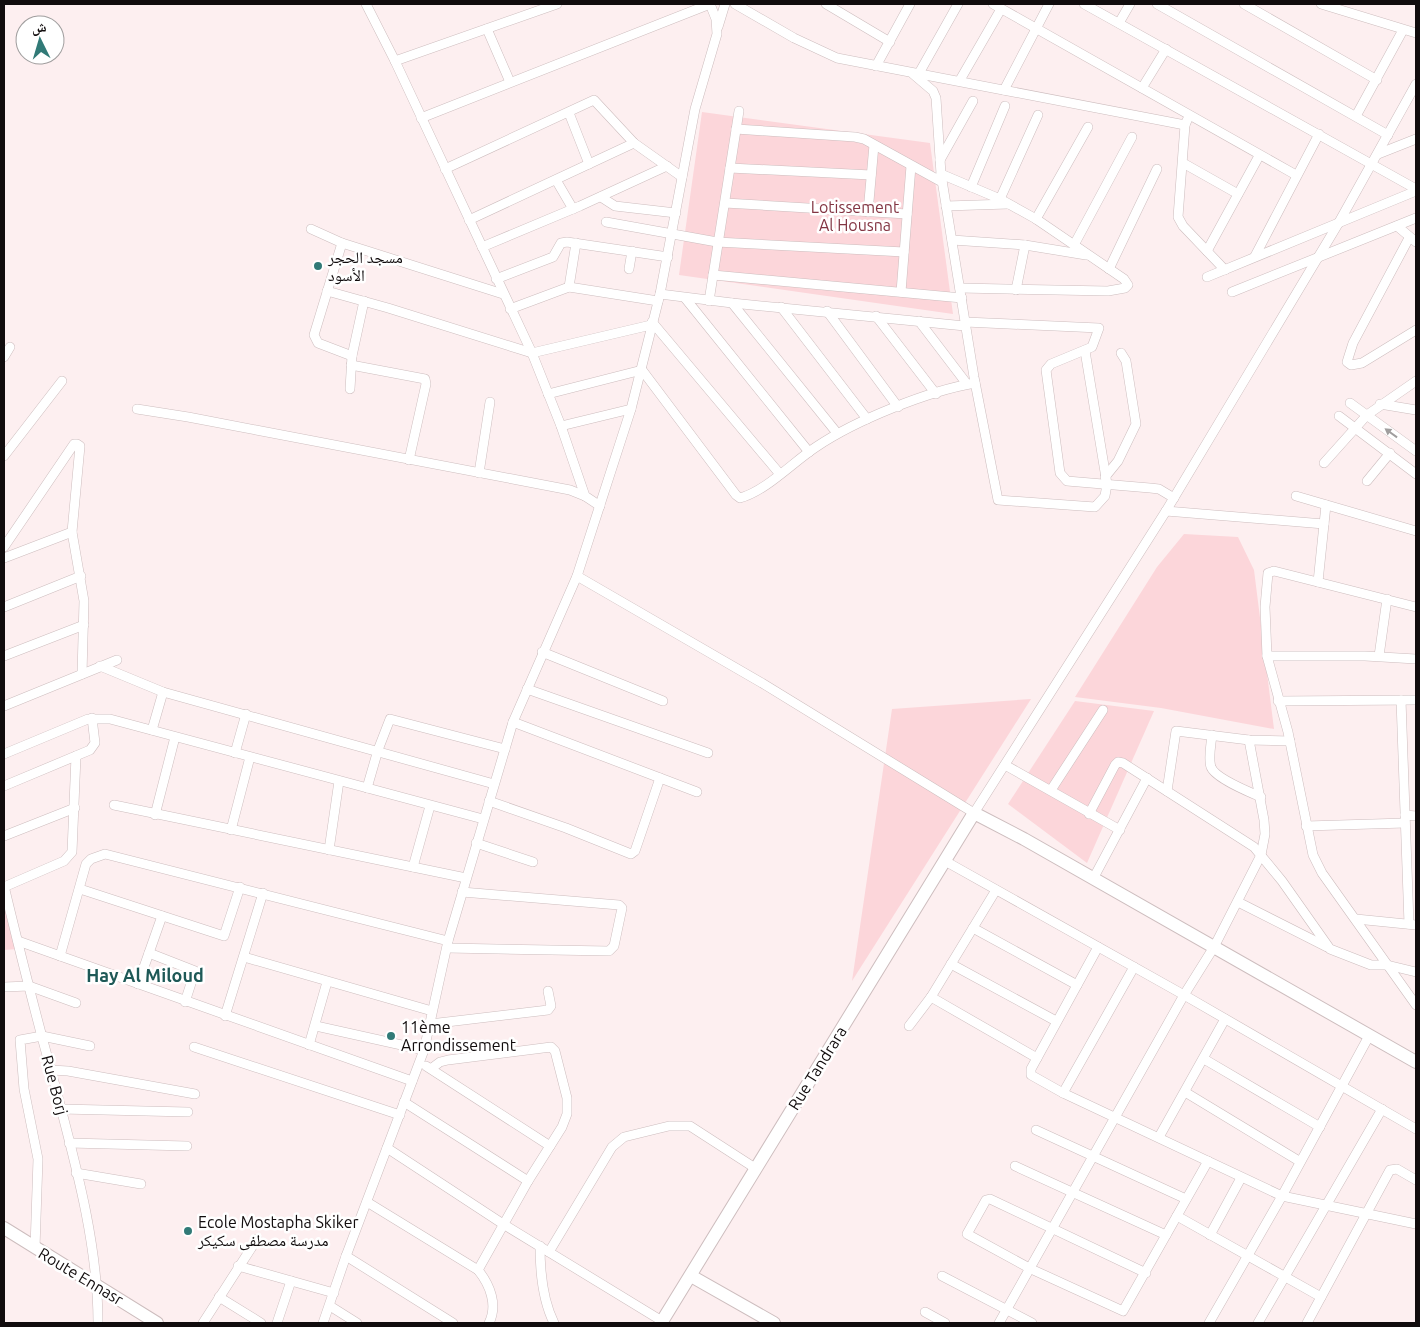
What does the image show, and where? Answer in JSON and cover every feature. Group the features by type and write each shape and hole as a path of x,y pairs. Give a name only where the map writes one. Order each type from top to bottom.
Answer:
{"street":[{"path":"366,4 395,61 532,353 561,426 585,496"},
{"path":"395,61 557,4"},
{"path":"421,118 710,4 717,29"},
{"path":"323,1323 346,1256 424,1050 462,892 513,722 542,652 577,576 632,409 673,234 696,109 725,4"},
{"path":"735,4 837,58 915,74 960,80 1185,125"},
{"path":"826,4 890,42"},
{"path":"876,66 910,4"},
{"path":"915,74 958,4"},
{"path":"1004,90 1049,4"},
{"path":"1084,4 1372,163 1416,190"},
{"path":"1119,22 1130,4"},
{"path":"1157,4 1388,135"},
{"path":"1244,4 1376,80"},
{"path":"1320,4 1416,33"},
{"path":"960,80 997,6 1036,26 1189,116 1296,175"},
{"path":"487,29 510,82"},
{"path":"1356,116 1403,30"},
{"path":"1142,88 1166,49"},
{"path":"915,74 933,91 936,98 942,178 962,298 971,384 998,500 1097,507 1105,496 1106,480 1085,351"},
{"path":"974,813 1128,568 1166,512 1338,224 1416,84"},
{"path":"446,170 594,100 634,143 682,177"},
{"path":"940,160 973,101"},
{"path":"972,187 1006,106"},
{"path":"709,301 739,111"},
{"path":"569,113 590,164"},
{"path":"1000,199 1038,115"},
{"path":"1189,116 1185,125 1178,216 1183,226 1225,270"},
{"path":"1036,219 1088,127"},
{"path":"736,129 845,136 864,139 911,166 972,187 1000,199 1036,219 1074,244 1087,255 1124,278 1128,285 1125,288 1108,291 960,288"},
{"path":"1255,256 1319,134"},
{"path":"1074,244 1132,137"},
{"path":"1378,154 1416,139"},
{"path":"469,220 634,143"},
{"path":"868,212 874,145"},
{"path":"1207,251 1259,156"},
{"path":"1183,163 1238,194"},
{"path":"482,247 573,209 667,166"},
{"path":"901,292 911,166"},
{"path":"730,168 871,176"},
{"path":"1109,269 1157,169"},
{"path":"556,180 573,209"},
{"path":"1207,277 1416,190"},
{"path":"600,197 615,206 676,213"},
{"path":"725,203 907,214"},
{"path":"946,206 1009,204"},
{"path":"1232,292 1416,218"},
{"path":"606,222 718,242 904,252"},
{"path":"1398,226 1413,240 1353,342 1347,362 1351,365 1362,363 1416,330"},
{"path":"311,229 342,242 503,294"},
{"path":"952,240 1025,245 1087,255"},
{"path":"342,242 315,339 318,343 351,361 425,380 426,384 409,460"},
{"path":"496,279 553,257 562,243 668,257"},
{"path":"569,287 576,244"},
{"path":"1016,290 1025,245"},
{"path":"629,269 632,251"},
{"path":"713,275 962,298"},
{"path":"510,309 569,287 659,298 685,298 919,321 1099,328 1092,347 1051,364 1046,370 1060,473 1066,481 1106,480 1159,489 1174,498"},
{"path":"327,291 532,353 652,323"},
{"path":"685,298 808,452"},
{"path":"350,389 351,361 364,302"},
{"path":"732,304 836,433"},
{"path":"781,307 867,419"},
{"path":"827,311 898,407"},
{"path":"876,316 936,394"},
{"path":"919,321 971,384"},
{"path":"652,323 780,473"},
{"path":"4,347 10,347 4,356"},
{"path":"1106,480 1118,461 1136,424 1126,361 1121,354"},
{"path":"548,394 642,370"},
{"path":"642,370 740,498 748,496 836,433 898,407 971,384"},
{"path":"4,456 62,381"},
{"path":"1324,463 1354,427 1367,415 1380,404 1416,381"},
{"path":"479,473 490,402"},
{"path":"1350,403 1416,451"},
{"path":"1380,404 1416,410"},
{"path":"137,409 570,490 585,496 600,506"},
{"path":"561,426 632,409"},
{"path":"1338,416 1416,474"},
{"path":"4,547 74,444 80,446 72,532 81,576 84,625 82,674"},
{"path":"1367,481 1390,453"},
{"path":"1296,496 1416,531"},
{"path":"1318,582 1326,504"},
{"path":"1166,512 1324,524"},
{"path":"4,558 72,532"},
{"path":"1416,607 1274,571 1268,574 1265,607 1267,656 1290,741 1306,826 1316,862 1416,1005"},
{"path":"4,607 81,576"},
{"path":"577,576 762,683 974,813 1416,1062"},
{"path":"1379,656 1387,599"},
{"path":"4,656 84,625"},
{"path":"542,652 663,701"},
{"path":"1267,656 1379,656 1416,659"},
{"path":"4,706 117,660"},
{"path":"100,666 163,692 378,750 494,784"},
{"path":"527,689 708,753"},
{"path":"152,730 163,692"},
{"path":"1278,700 1416,700"},
{"path":"1356,919 1412,924 1405,819 1401,700"},
{"path":"1051,790 1103,710"},
{"path":"235,753 246,714"},
{"path":"4,786 76,756 93,746 92,718"},
{"path":"4,754 92,718 110,719 483,819"},
{"path":"367,788 388,721 394,718 505,749"},
{"path":"513,722 697,792"},
{"path":"1167,790 1175,732 1178,730 1249,740 1290,741"},
{"path":"1212,736 1210,762 1212,770 1260,797"},
{"path":"155,815 174,737"},
{"path":"999,1323 1184,995 1214,947 1261,854 1265,834 1249,740"},
{"path":"4,887 52,867 70,857 74,847 76,756"},
{"path":"231,830 250,757"},
{"path":"1089,814 1118,762 1147,778 1244,839 1261,854 1330,949"},
{"path":"1005,765 1120,830"},
{"path":"489,801 566,828 631,854 637,845 660,778"},
{"path":"1093,879 1147,778"},
{"path":"329,850 339,781"},
{"path":"114,805 466,878"},
{"path":"413,867 430,806"},
{"path":"4,836 75,808"},
{"name":"Rue Tandrara","path":"661,1322 974,813"},
{"path":"1306,826 1405,819 1416,816"},
{"path":"476,843 533,862"},
{"path":"60,956 86,864 91,859 105,854 263,893 448,945 609,951 614,946 622,908 619,905 462,892"},
{"path":"945,860 1343,1085 1416,1129"},
{"name":"Rue Borj","path":"4,887 76,1173 98,1285 98,1323"},
{"path":"80,888 224,936 240,887"},
{"path":"909,1026 932,997 996,890"},
{"path":"225,1016 263,893"},
{"path":"1238,902 1359,962 1378,967 1387,965 1416,972"},
{"path":"138,984 162,916"},
{"path":"973,928 1077,986"},
{"path":"18,941 185,1002 412,1081"},
{"path":"1098,947 1056,1021 1030,1072 1063,1093 1282,1196 1416,1224"},
{"path":"149,954 195,971 185,1002"},
{"path":"244,957 432,1011"},
{"path":"952,964 1056,1021"},
{"path":"1063,1093 1134,967"},
{"path":"309,1045 316,1026 327,982"},
{"path":"4,987 29,986 76,1003"},
{"path":"430,1024 548,1010 550,1006 548,991"},
{"path":"932,997 1037,1058"},
{"path":"1159,1137 1225,1019"},
{"path":"316,1026 424,1050"},
{"path":"35,1248 38,1159 24,1089 19,1043 24,1037 42,1036 90,1046"},
{"path":"1208,1323 1282,1196 1299,1161 1320,1127 1369,1036"},
{"path":"194,1047 400,1115"},
{"path":"432,1068 440,1062 448,1060 551,1047 555,1051 568,1105 562,1127 528,1181 478,1270"},
{"path":"1204,1058 1320,1127"},
{"path":"419,1064 432,1068 550,1146"},
{"path":"51,1070 68,1070 195,1094"},
{"path":"1185,1092 1299,1161"},
{"path":"404,1102 528,1181"},
{"path":"61,1109 188,1112"},
{"path":"1258,1323 1382,1109"},
{"path":"550,1252 612,1147 624,1137 669,1126 690,1126 755,1168"},
{"path":"1036,1130 1094,1155 1186,1199"},
{"path":"69,1143 187,1146"},
{"path":"387,1148 503,1224 661,1322"},
{"path":"1146,1273 988,1199 967,1231 968,1236 1031,1269 1123,1311 1146,1273 1208,1161"},
{"path":"1015,1166 1166,1235"},
{"path":"1311,1322 1321,1297 1391,1169 1397,1169 1416,1180"},
{"path":"76,1173 141,1184"},
{"path":"1210,1235 1241,1178"},
{"path":"367,1202 478,1270 491,1292 493,1310 489,1323"},
{"path":"1177,1216 1321,1297"},
{"name":"Route Ennasr","path":"4,1228 157,1323"},
{"path":"203,1323 257,1239"},
{"path":"540,1246 540,1266 545,1293 554,1323"},
{"path":"346,1256 453,1323"},
{"path":"238,1266 334,1293"},
{"path":"691,1276 774,1323"},
{"path":"942,1276 1032,1323"},
{"path":"277,1323 291,1281"},
{"path":"219,1297 261,1323"},
{"path":"330,1306 357,1323"},
{"path":"925,1312 945,1323"}],"green space":[{"name":"Lotissement Al Housna","path":"702,112 930,143 953,314 679,275"},
{"path":"1184,534 1238,537 1254,570 1274,729 1161,708 1075,697 1157,567"},
{"path":"1031,699 852,981 892,709"},
{"path":"1075,701 1154,711 1087,863 1008,804"},
{"path":"4,898 17,949 4,950"}],"place":[{"name":"مسجد الحجر الأسود","path":"318,266"},
{"name":"11ème Arrondissement","path":"391,1036"},
{"name":"Ecole Mostapha Skiker مدرسة مصطفى سكيكر","path":"188,1231"}],"district":[{"name":"Hay Al Miloud","path":"145,975"}]}
